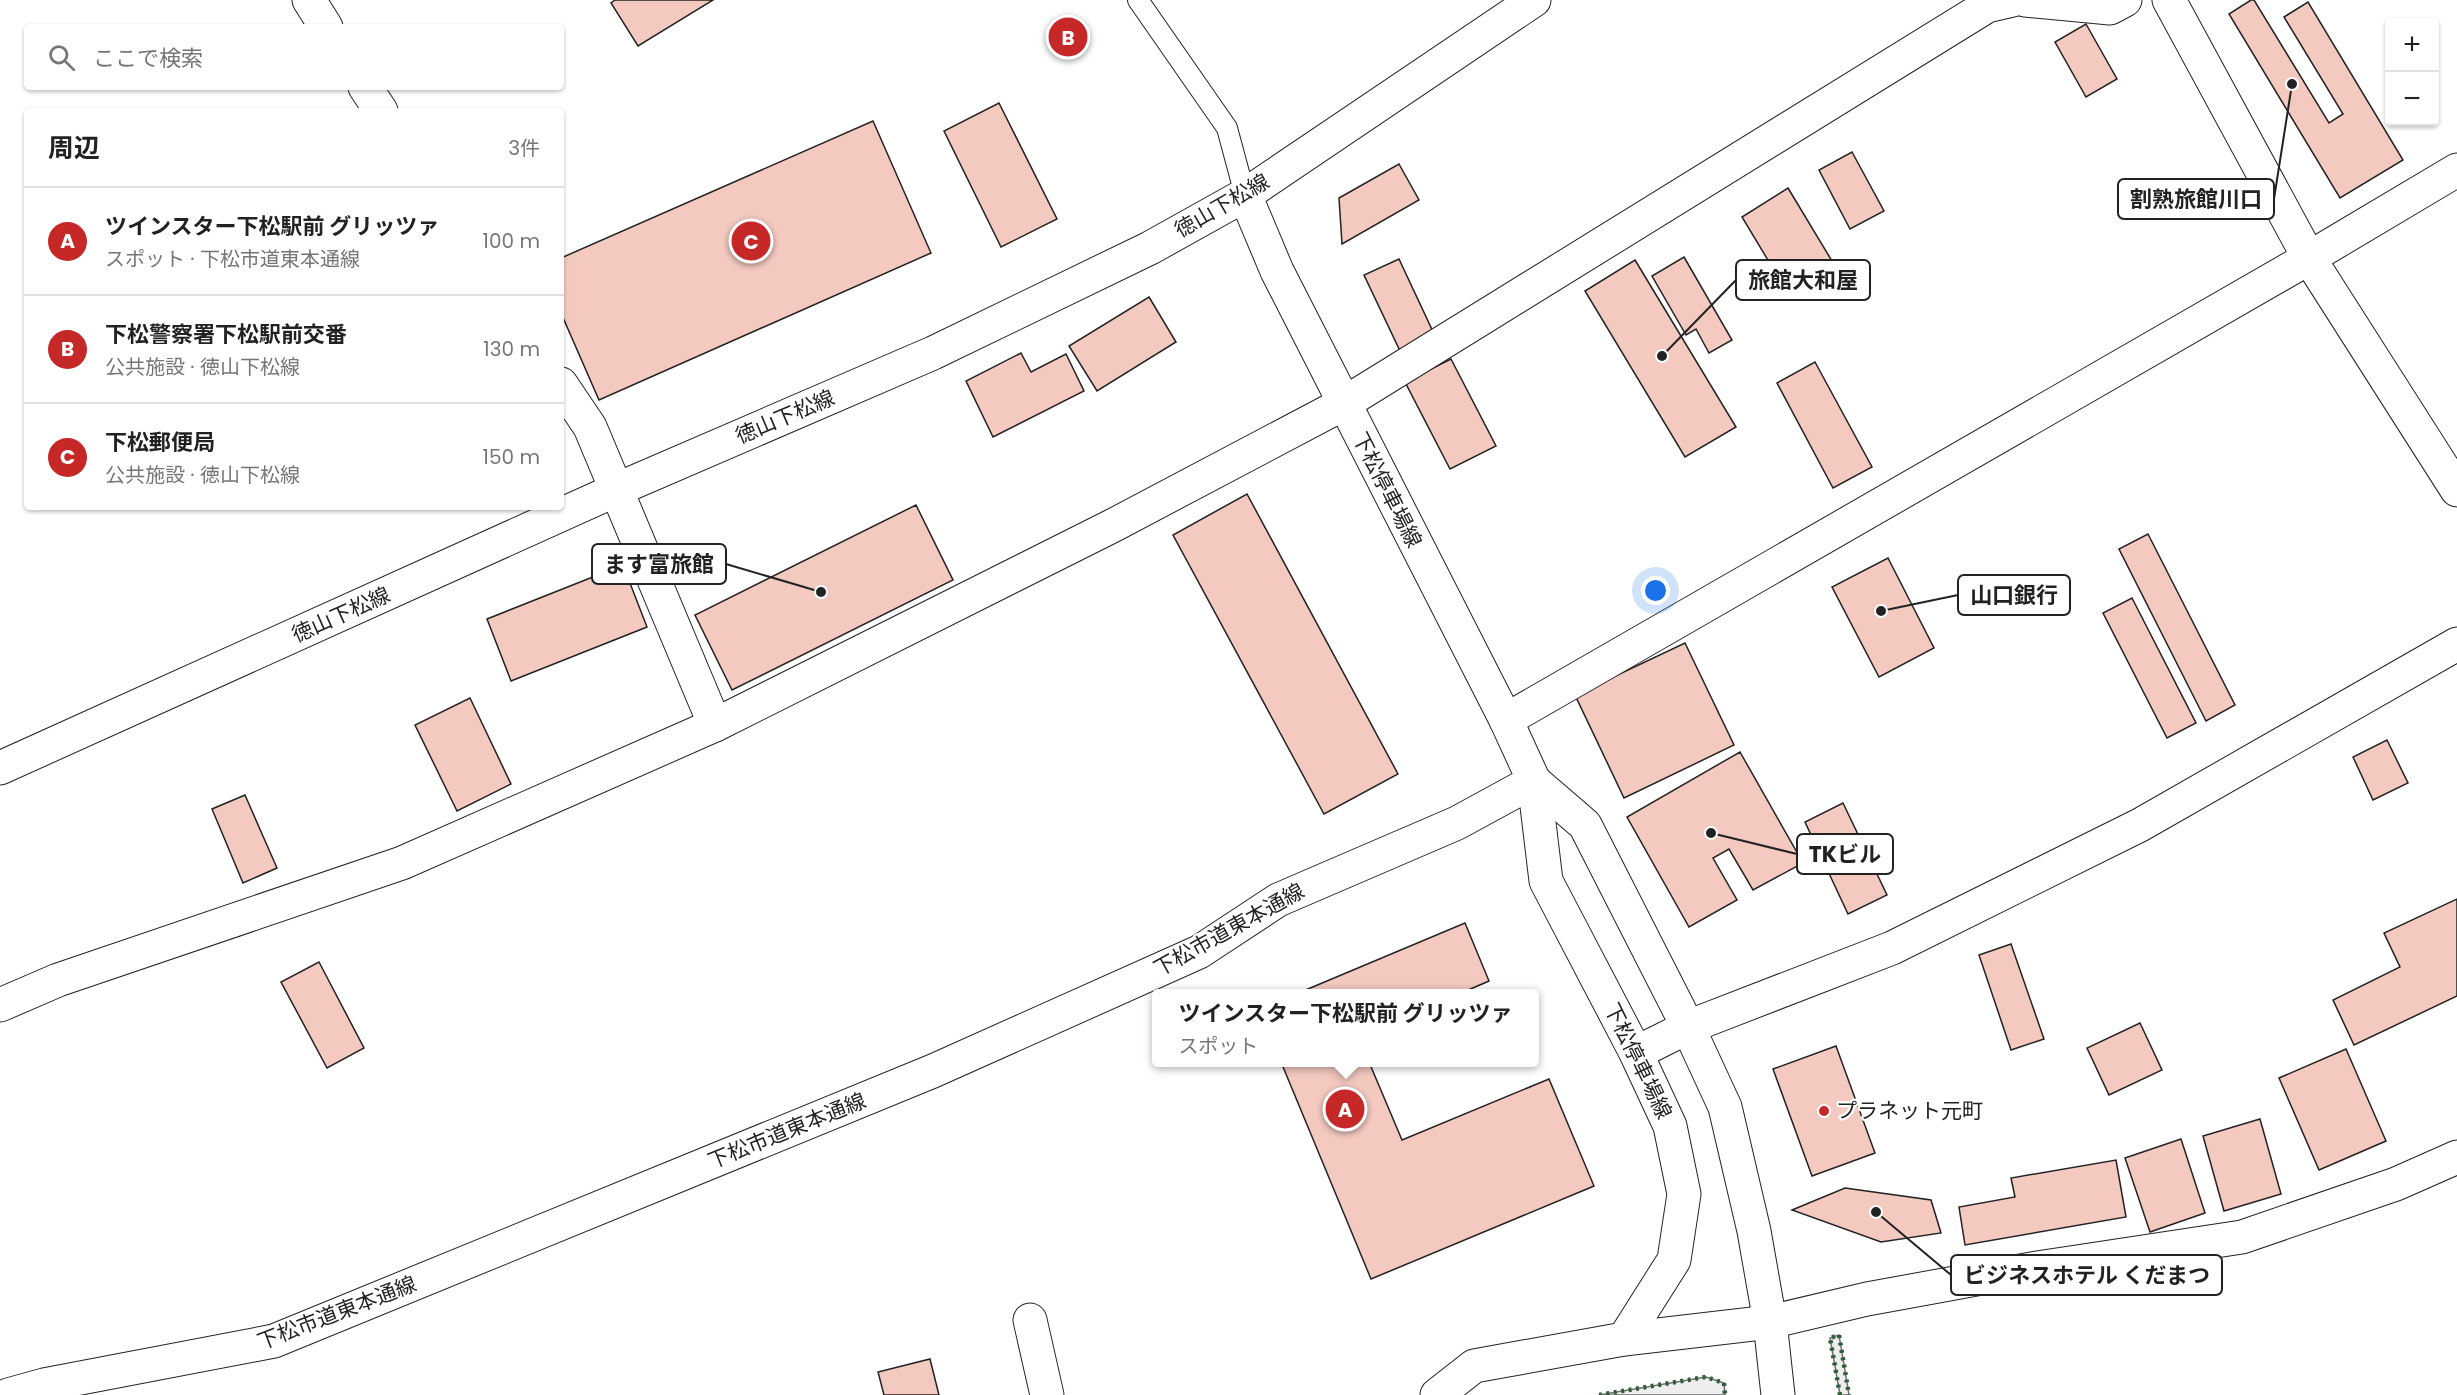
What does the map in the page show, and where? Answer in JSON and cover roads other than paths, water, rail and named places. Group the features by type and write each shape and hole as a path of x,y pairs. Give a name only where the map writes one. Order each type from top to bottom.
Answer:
{"street":[{"path":"309,0 324,24"},
{"name":"徳山下松線","path":"0,768 618,489 933,353 1150,248 1245,195 1534,0"},
{"path":"2025,0 2110,8 2125,0"},
{"path":"2169,0 2309,258 2457,490"},
{"path":"0,1005 58,980 402,863 715,725 1112,526 1343,404 1994,2"},
{"path":"367,90 379,108"},
{"path":"1506,720 2309,258 2457,170"},
{"name":"下松停車場線","path":"1245,195 1277,271 1506,720 1534,781 1546,881 1636,1053 1670,1126 1684,1194 1674,1260 1624,1339"},
{"path":"564,388 590,427 618,489 715,725"},
{"path":"1636,1053 1688,1027 1892,948 2140,825 2457,644"},
{"name":"下松停車場線","path":"1534,781 1585,825 1688,1027 1725,1107 1754,1231 1770,1322 1778,1395"},
{"name":"下松市道東本通線","path":"8,1395 44,1385 285,1337 976,1052 1199,952 1278,900 1457,823 1534,781"},
{"path":"1437,1395 1474,1366 1624,1339 1770,1322 1867,1299 2037,1268 2242,1237 2396,1184 2457,1157"},
{"path":"1030,1320 1047,1395"}],"lane":[{"path":"1138,0 1227,128 1245,195"}],"place":[{"name":"下松警察署下松駅前交番","path":"1068,37"},
{"name":"割熟旅館川口","path":"2292,84"},
{"name":"下松郵便局","path":"751,241"},
{"name":"旅館大和屋","path":"1662,356"},
{"name":"ます富旅館","path":"821,592"},
{"name":"山口銀行","path":"1881,611"},
{"name":"TKビル","path":"1711,833"},
{"name":"ツインスター下松駅前 グリッツァ","path":"1345,1109"},
{"name":"プラネット元町","path":"1824,1111"},
{"name":"ビジネスホテル くだまつ","path":"1876,1212"}]}
